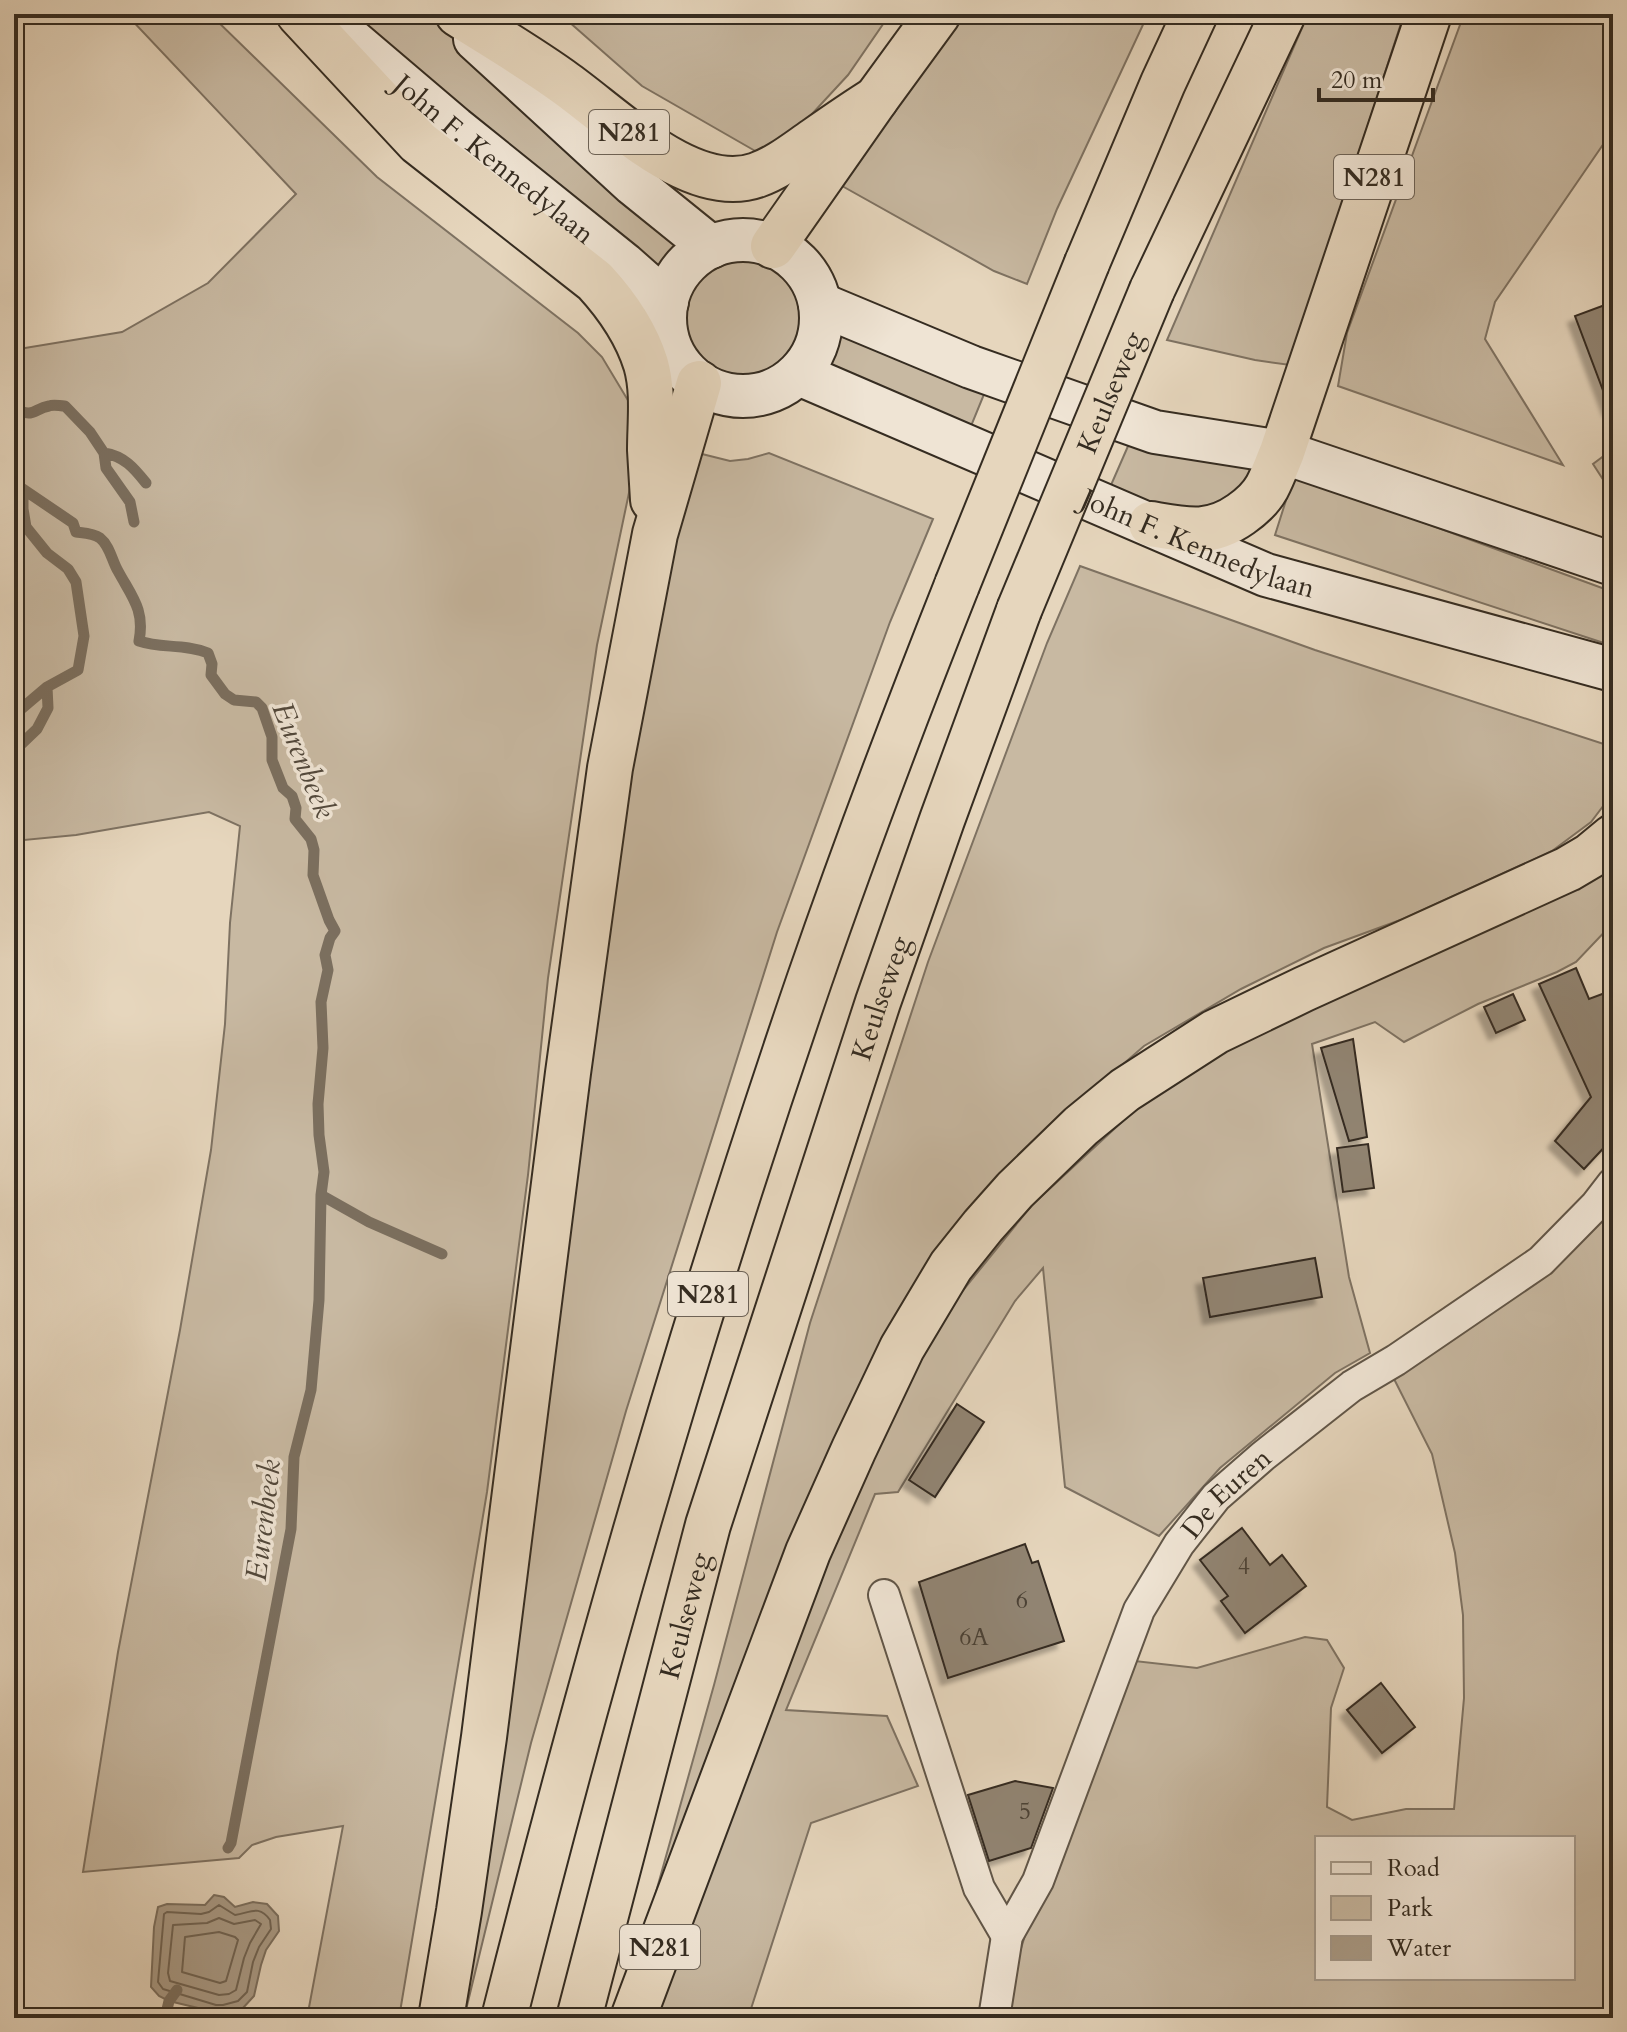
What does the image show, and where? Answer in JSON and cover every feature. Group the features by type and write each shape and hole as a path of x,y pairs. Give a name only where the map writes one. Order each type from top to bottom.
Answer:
{"highway":[{"path":"299,14 418,142 595,281 619,310 637,342 648,377 652,408 650,448 655,534"},
{"name":"N281","path":"458,14 564,82 663,155 692,171 721,180 757,175 784,161 876,99"},
{"name":"N281","path":"773,246 938,14"},
{"name":"N281","path":"504,2018 599,1656 740,1190 815,964 957,585 1087,263 1195,14"},
{"name":"Keulseweg","path":"579,2018 708,1525 883,988 942,820 1019,610 1152,290 1283,14"},
{"name":"N281","path":"1151,524 1188,530 1211,529 1250,508 1266,489 1282,452 1429,14"},
{"path":"441,2018 484,1737 610,768 655,534 699,383"},
{"name":"N281","path":"633,2018 825,1513 902,1348 951,1266 983,1226 1081,1126 1125,1090 1215,1032 1568,869 1613,837"}],"street":[{"name":"John F. Kennedylaan","path":"321,14 667,302"},
{"path":"448,14 633,184 711,247"},
{"path":"737,240 773,246 806,272 816,290 820,304 820,331 814,352 799,374 764,394 748,397 722,393 699,383 682,366 670,344 665,321 672,286 682,269 711,247 737,240"},
{"path":"820,304 971,367 1155,432 1282,452 1613,564"},
{"name":"John F. Kennedylaan","path":"799,374 1266,575 1613,670"},
{"name":"De Euren","path":"994,2018 1007,1936 1038,1881 1139,1610 1179,1544 1216,1497 1263,1456 1352,1386 1541,1261 1596,1205 1613,1183"},
{"path":"884,1595 979,1888 1007,1936"}],"green space":[{"path":"126,14 210,14 377,177 578,333 602,357 632,407 634,469 597,645 548,978 528,1175 487,1492 399,2018 307,2018 343,1826 276,1837 252,1845 239,1858 83,1872 118,1652 211,1150 225,1024 230,923 240,826 209,812 76,835 14,841 14,347 19,349 122,332 208,283 296,194"},
{"path":"341,14 428,14 686,244 663,276"},
{"path":"560,14 890,14 848,75 788,140 757,152 642,86"},
{"path":"950,14 1148,14 1057,209 1027,284 994,271 835,182"},
{"path":"1308,14 1404,14 1290,365 1167,340"},
{"path":"1464,14 1613,14 1613,130 1495,302 1485,339 1563,465 1338,386 1347,333"},
{"path":"743,259 765,264 784,276 796,295 801,317 796,339 784,358 765,370 743,375 721,370 702,358 690,339 685,317 690,295 702,276 721,264"},
{"path":"835,323 987,387 969,431 821,366 832,344"},
{"path":"1132,437 1241,458 1261,472 1216,506 1167,511 1111,485"},
{"path":"1613,449 1613,485 1604,481 1593,464"},
{"path":"698,453 730,461 769,453 933,519 890,622 777,932 626,1411 531,1743 464,2018 451,2018 648,633"},
{"path":"1294,475 1613,592 1613,646 1275,535"},
{"path":"1080,566 1315,650 1613,747 1613,793 1591,822 1552,851 1403,919 1324,948 1241,989 1144,1046 1068,1112 988,1197 635,1967 810,1323 928,962 1047,643"},
{"path":"1613,852 1613,923 1576,962 1478,1004 1404,1042 1375,1022 1312,1044 1349,1277 1370,1353 1335,1373 1220,1468 1159,1536 1065,1487 1043,1268 1015,1301 898,1492 875,1494 786,1710 887,1716 918,1786 811,1823 748,2018 654,2018 727,1817 893,1403 960,1294 1032,1205 1138,1107 1198,1064"},
{"path":"1598,1213 1613,1225 1613,2018 1000,2018 1052,1846 1117,1659 1197,1668 1305,1637 1327,1640 1344,1668 1331,1708 1327,1807 1352,1820 1406,1809 1454,1809 1464,1698 1463,1615 1455,1553 1432,1454 1389,1369"}],"water":[{"path":"214,1895 224,1897 235,1907 253,1902 267,1904 278,1916 279,1931 266,1950 254,1996 242,2009 223,2014 169,2001 151,1987 158,1907 167,1904 205,1905"}],"building":[{"path":"1613,302 1613,409 1610,409 1575,316"},
{"path":"1576,968 1589,999 1613,990 1613,1146 1611,1140 1584,1169 1555,1141 1591,1097 1539,984"},
{"path":"1513,994 1525,1020 1496,1033 1484,1007"},
{"path":"1353,1039 1367,1137 1349,1141 1321,1048"},
{"path":"1368,1144 1374,1188 1343,1192 1337,1148"},
{"path":"1315,1258 1322,1297 1210,1317 1203,1278"},
{"path":"957,1404 984,1422 935,1497 909,1480"},
{"path":"1242,1528 1270,1565 1282,1555 1306,1586 1245,1633 1221,1601 1228,1596 1200,1560"},
{"path":"1025,1544 1032,1563 1038,1561 1064,1641 948,1678 919,1582"},
{"path":"1381,1683 1415,1727 1382,1753 1347,1710"},
{"path":"1015,1781 1053,1788 1031,1848 989,1861 968,1795"}],"waterway":[{"path":"14,408 30,413 51,405 65,406 90,432 104,453 123,460 146,483"},
{"path":"104,453 106,468 130,502 134,522"},
{"name":"Eurenbeek","path":"14,483 73,523 76,532 94,535 103,541 139,612 139,641 208,653 212,664 211,675 225,694 234,700 256,702 262,708 272,737 272,760 283,788 292,796 296,808 295,819 311,839 313,875 335,931 325,955 328,970 321,1002 323,1048 318,1104 324,1172 319,1300 311,1390 294,1457 291,1529 228,1848"},
{"path":"14,715 47,687 78,670 84,636 76,582 68,569 47,553 26,527 23,490"},
{"path":"14,751 37,729 48,708 47,687"},
{"name":"Eurenbeek","path":"321,1195 369,1222 442,1254"},
{"name":"Eurenbeek","path":"165,2018 169,2001 177,1990"}]}
